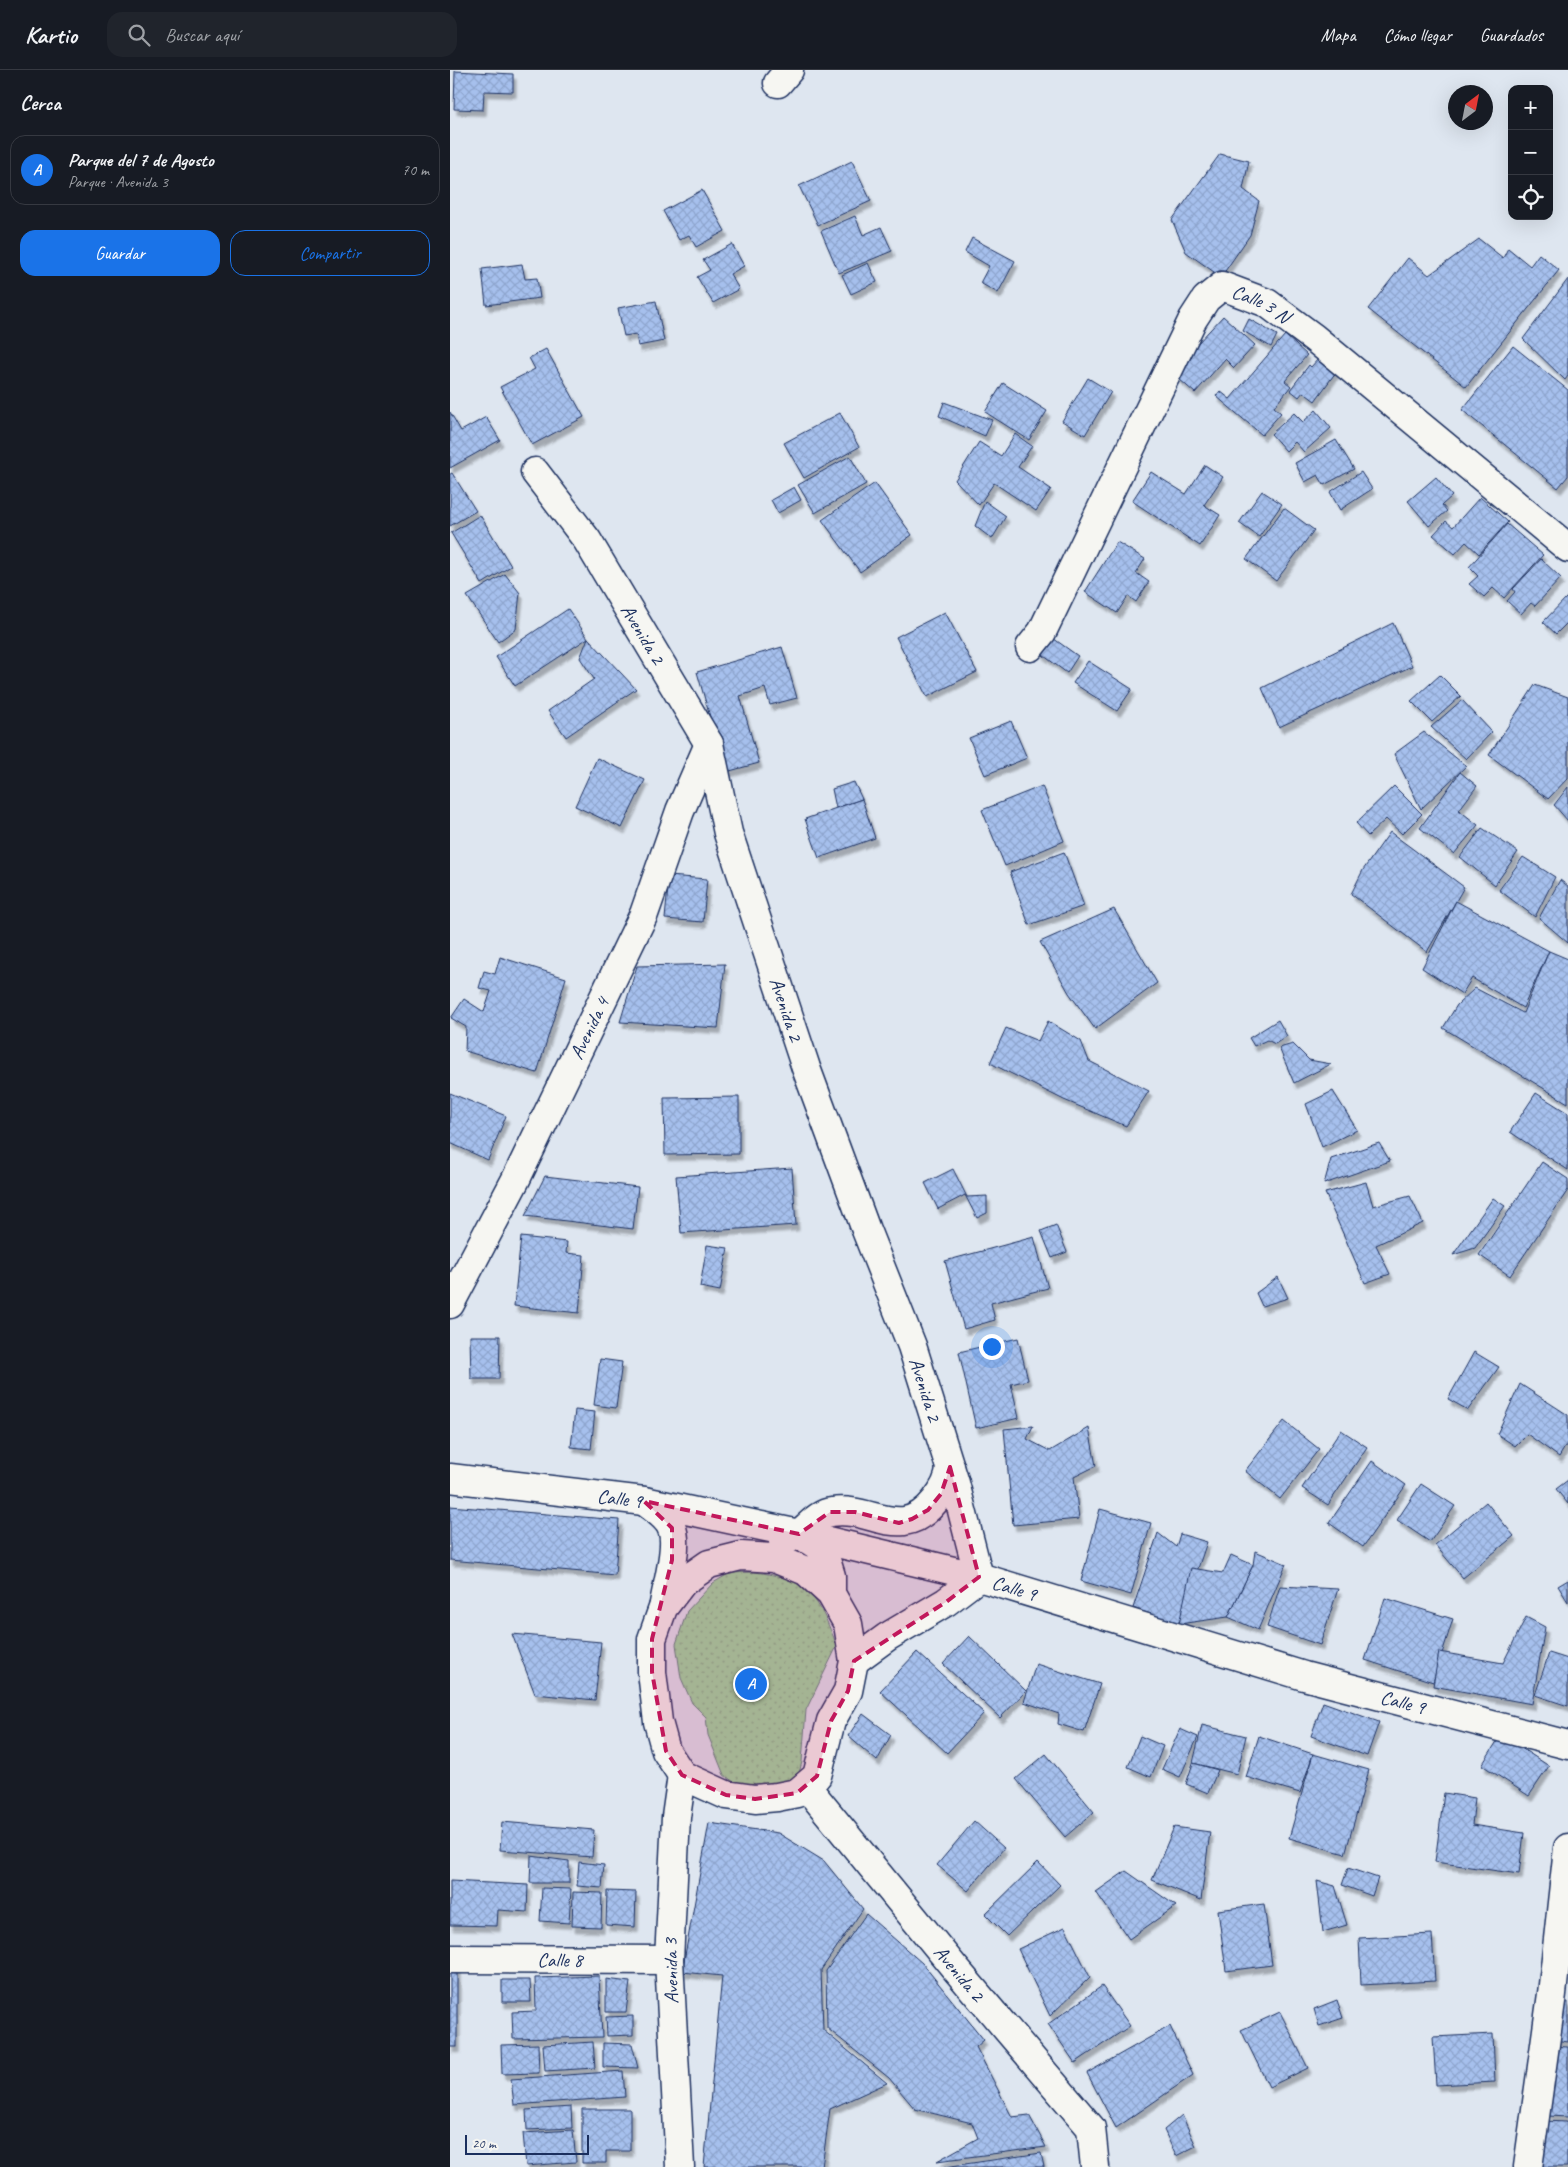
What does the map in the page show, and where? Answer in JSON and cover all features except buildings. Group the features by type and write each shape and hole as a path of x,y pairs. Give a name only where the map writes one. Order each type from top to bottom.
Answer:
{"street":[{"name":"Calle 3 N","path":"1030,647 1042,632 1193,319 1206,299 1222,286 1267,303 1314,338 1568,548"},
{"name":"Avenida 2","path":"535,472 587,540 709,744 728,833 813,1086 866,1230 912,1346 950,1467 979,1578"},
{"name":"Avenida 4","path":"450,1304 516,1179 644,914 680,811 709,744"},
{"path":"764,1557 787,1539 799,1534 811,1523 830,1512 856,1512 899,1523 912,1519 928,1510 941,1494 950,1476 950,1467"},
{"name":"Calle 9","path":"450,1478 644,1501 799,1534 979,1578 1304,1676 1568,1745"},
{"path":"644,1501 665,1518 672,1528 674,1543 663,1608 652,1639 652,1672 658,1722 666,1751 682,1775 726,1795 755,1799 777,1798 798,1793 817,1776 831,1721 848,1691 854,1661 848,1624 831,1594 806,1571 774,1558 741,1556 709,1564 683,1582 663,1608"},
{"path":"799,1534 818,1546 831,1576 831,1594"},
{"path":"854,1661 895,1632 946,1602 979,1578"},
{"name":"Avenida 3","path":"680,2167 669,1960 676,1817 682,1775"},
{"name":"Avenida 2","path":"806,1786 954,1967 1091,2128 1095,2167"},
{"path":"1528,2167 1552,1994 1568,1848"},
{"name":"Calle 8","path":"450,1959 669,1960"}],"highlighted area":[{"path":"950,1467 979,1577 946,1602 854,1661 848,1691 831,1721 817,1776 797,1793 755,1799 726,1795 682,1775 666,1751 652,1672 652,1639 672,1560 672,1528 644,1501 799,1534 830,1512 855,1512 899,1523 912,1519 928,1510 941,1494"}],"green space":[{"path":"754,1572 788,1579 800,1585 809,1593 824,1615 837,1646 806,1710 802,1762 796,1784 784,1790 734,1782 724,1775 708,1735 706,1717 692,1703 681,1678 676,1644 687,1611 713,1583 730,1573"}],"place":[{"name":"Parque del 7 de Agosto","path":"751,1684"}]}
